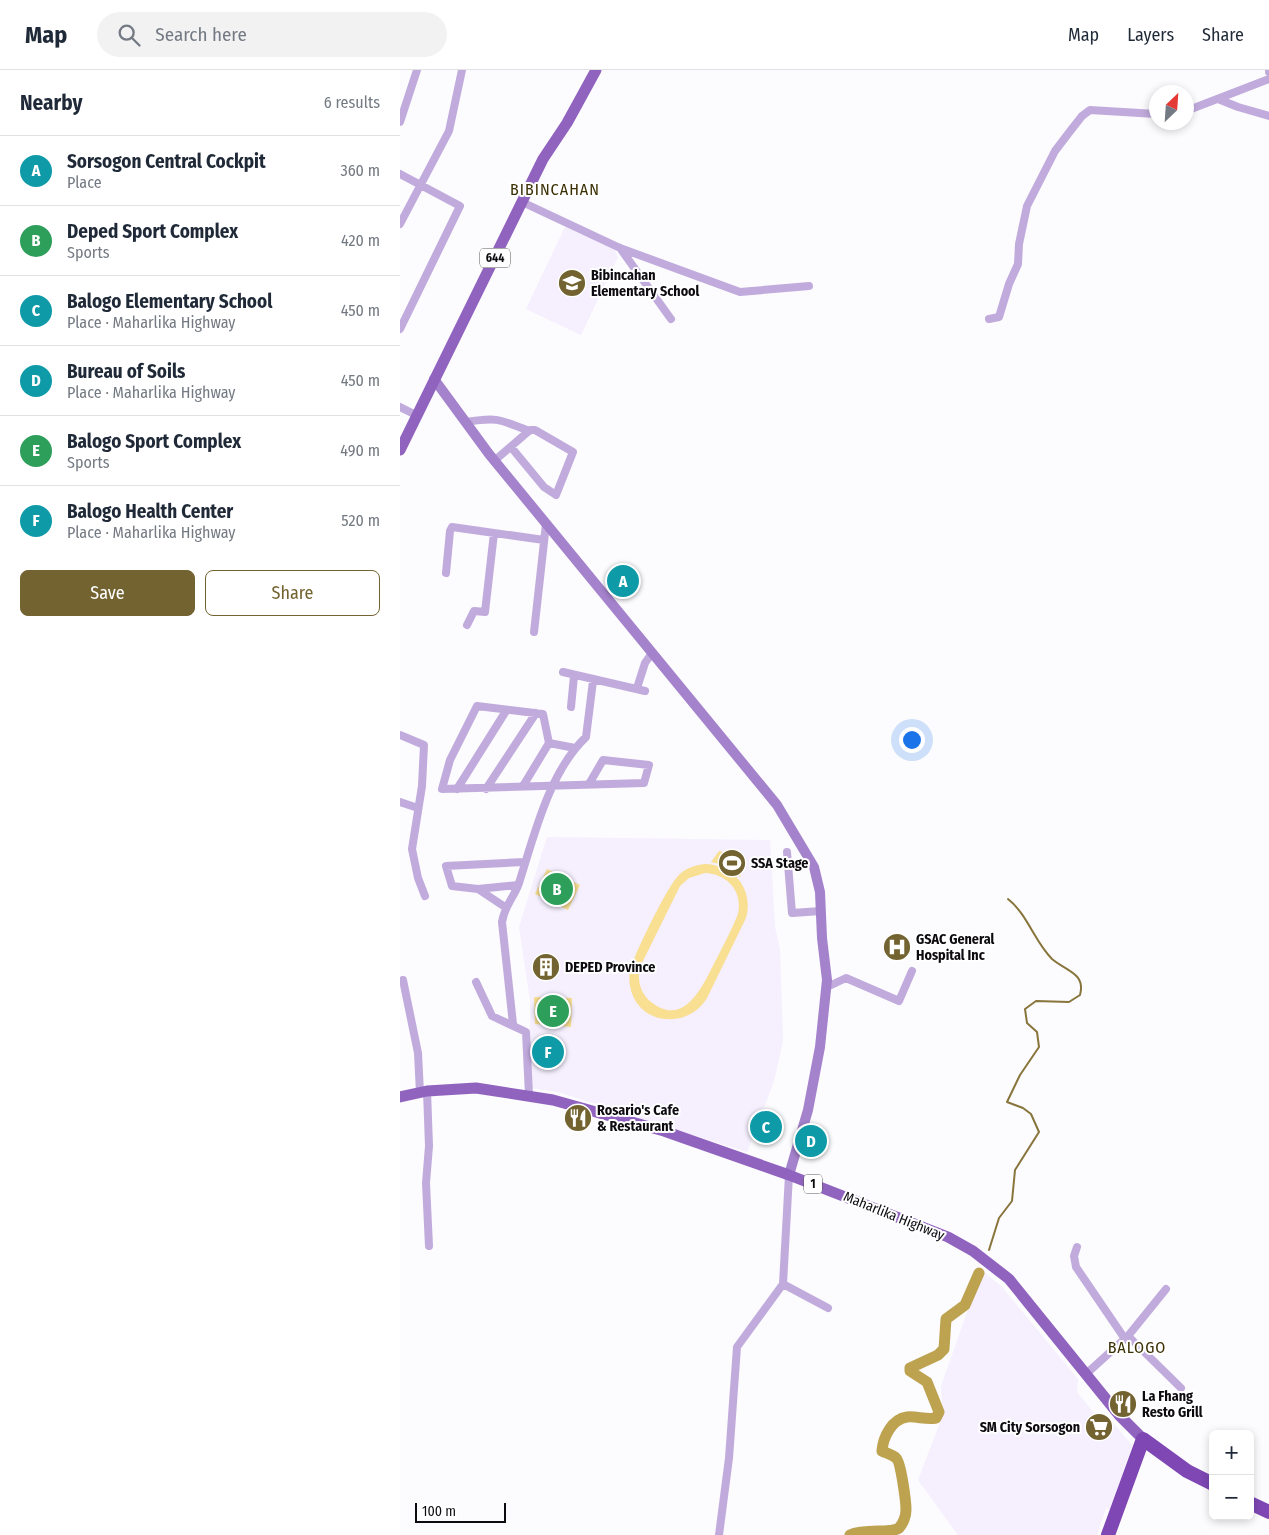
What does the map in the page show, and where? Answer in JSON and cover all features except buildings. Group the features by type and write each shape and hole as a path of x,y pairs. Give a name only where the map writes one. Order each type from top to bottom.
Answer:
{"highway":[{"name":"Maharlika Highway","path":"1146,1442 1187,1471 1209,1482"},
{"path":"1108,1535 1146,1442"},
{"path":"1117,1535 1146,1442"},
{"path":"1254,1505 1269,1512"}],"main road":[{"name":"644","path":"400,450 543,159 567,123 596,70"},
{"name":"Maharlika Highway","path":"400,1097 424,1092 476,1088 529,1095 595,1111 664,1131 789,1175 948,1237 973,1251 1009,1279 1119,1415 1146,1442"}],"street":[{"path":"400,122 417,70"},
{"path":"400,224 449,131 462,70"},
{"path":"1194,108 1269,79"},
{"path":"1218,99 1269,116"},
{"path":"989,319 998,317 1018,264 1021,232 1027,206 1055,152 1082,116 1094,110 1149,114"},
{"path":"400,174 460,206 400,329"},
{"path":"522,202 620,248 740,292 809,286"},
{"path":"620,248 671,319"},
{"path":"434,380 494,461 777,805 814,867 820,892 827,986 820,1046 808,1110 789,1175 783,1284 737,1347 729,1458 719,1535"},
{"path":"400,407 416,415"},
{"path":"466,422 488,418 500,420 529,431 535,430 573,452 556,495 544,487 511,447"},
{"path":"494,461 529,431"},
{"path":"534,632 546,524"},
{"path":"446,573 451,528 544,540"},
{"path":"466,625 474,611 485,612 494,533"},
{"path":"563,672 593,681 641,690 645,663 652,653"},
{"path":"571,708 574,676"},
{"path":"513,1024 502,922 505,907 518,885 524,862 552,786 575,748 586,737 593,681"},
{"path":"523,786 549,743 543,714 477,706 450,760 442,789 486,789 644,782 649,765 604,760 589,784"},
{"path":"457,789 506,710"},
{"path":"486,789 536,713"},
{"path":"400,735 424,745 422,786 412,849 418,878 425,896"},
{"path":"549,743 575,748"},
{"path":"400,802 418,808"},
{"path":"787,852 792,913 821,911"},
{"path":"518,885 478,889 452,886 446,866 524,862"},
{"path":"478,889 505,907"},
{"path":"827,986 846,978 899,1000 912,972"},
{"path":"403,980 415,1032 424,1092 429,1146 426,1183 429,1246"},
{"path":"476,982 492,1016 513,1024 526,1032 529,1095"},
{"path":"1077,1247 1074,1256 1076,1267 1126,1338 1181,1388"},
{"path":"783,1284 828,1308"},
{"path":"1086,1374 1126,1338 1166,1289"}],"shaded area":[{"name":"Bibincahan Elementary School","path":"565,227 614,249 618,257 581,335 526,309"},
{"path":"547,837 770,840 775,927 780,950 783,1041 774,1081 747,1152 558,1092 530,1088 530,1000 519,927"},
{"name":"SSA Stage","path":"719,851 735,855 744,862 740,877 727,866 711,862"},
{"path":"701,864 715,865 725,869 739,880 747,897 746,918 707,998 699,1008 688,1015 676,1019 652,1016 642,1009 635,999 630,984 631,967 652,920 673,882 690,867","holes":["705,873 713,874 727,881 736,892 739,906 738,914 707,977 693,999 685,1006 675,1010 664,1009 651,1002 644,995 639,981 640,967 680,886 689,878"]},
{"path":"547,869 580,885 568,910 535,894"},
{"path":"534,997 572,998 571,1027 535,1024"},
{"name":"SM City Sorsogon","path":"984,1272 1002,1287 1078,1379 1077,1392 1098,1418 1114,1424 1132,1445 1110,1510 1106,1508 1097,1535 958,1535 918,1480 943,1415 941,1386 970,1304"}],"waterway":[{"path":"989,1250 999,1218 1012,1201 1015,1170 1039,1132 1031,1114 1023,1108 1007,1102 1020,1075 1039,1047 1037,1032 1027,1023 1025,1009 1036,1001 1069,1002 1080,995 1081,988 1080,982 1074,973 1057,963 1046,952 1021,913 1008,899"},
{"path":"850,1535 863,1532 895,1530 903,1522 906,1506 900,1467 896,1458 882,1451 884,1440 893,1425 902,1418 936,1418 939,1412 927,1382 910,1371 910,1368 938,1355 944,1349 946,1319 965,1305 979,1273"}],"place":[{"name":"Bibincahan Elementary School","path":"572,283"},
{"name":"Sorsogon Central Cockpit","path":"623,581"},
{"name":"SSA Stage","path":"732,863"},
{"name":"Deped Sport Complex","path":"557,889"},
{"name":"GSAC General Hospital Inc","path":"897,947"},
{"name":"DEPED Province","path":"546,967"},
{"name":"Balogo Sport Complex","path":"553,1011"},
{"name":"Balogo Health Center","path":"548,1052"},
{"name":"Rosario's Cafe & Restaurant","path":"578,1118"},
{"name":"Balogo Elementary School","path":"766,1127"},
{"name":"Bureau of Soils","path":"811,1141"},
{"name":"La Fhang Resto Grill","path":"1123,1404"},
{"name":"SM City Sorsogon","path":"1099,1427"}],"district":[{"name":"BIBINCAHAN","path":"555,189"},
{"name":"BALOGO","path":"1137,1347"}]}
